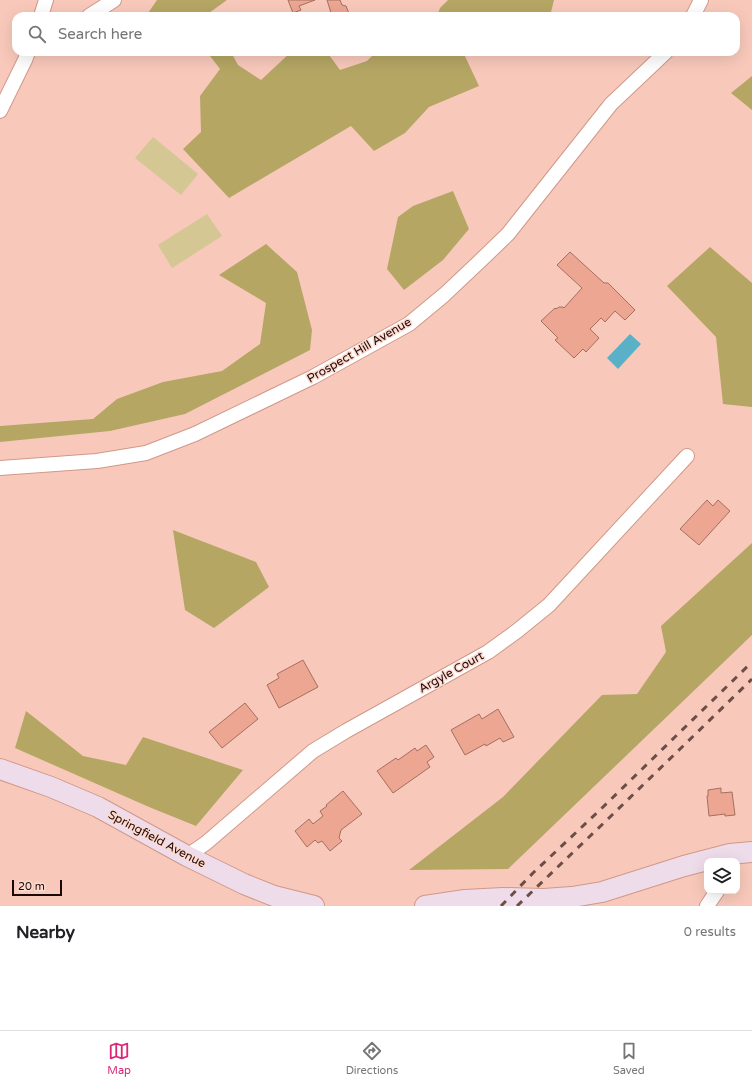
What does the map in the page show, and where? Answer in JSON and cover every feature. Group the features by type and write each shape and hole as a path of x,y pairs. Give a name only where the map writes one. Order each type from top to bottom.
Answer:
{"main road":[{"name":"Springfield Avenue","path":"0,770 51,787 98,807 187,856 244,884 274,896 314,906"},
{"path":"729,858 752,852"},
{"path":"425,906 465,900 503,898 544,899 572,897 602,892 684,866 704,862"}],"street":[{"path":"42,12 46,0"},
{"path":"95,12 114,0"},
{"path":"695,12 701,0"},
{"path":"0,111 26,56"},
{"name":"Prospect Hill Avenue","path":"0,468 97,461 146,453 195,434 313,377 408,324 444,295 508,234 611,104 662,56"},
{"name":"Argyle Court","path":"187,856 206,843 313,751 488,652 517,631 549,605 687,456"},
{"path":"708,906 715,894"}],"shaded area":[{"path":"157,0 227,0 210,12 149,12"},
{"path":"448,0 554,0 551,12 438,12 440,8"},
{"path":"210,56 233,56 238,65 261,80 287,56 330,56 340,70 367,61 372,56 465,56 479,86 429,107 405,133 374,151 351,126 229,198 183,149 201,132 200,96 220,69"},
{"path":"752,76 752,110 731,93"},
{"path":"153,137 198,174 181,195 135,158"},
{"path":"453,191 469,229 443,260 404,290 387,269 398,217 413,206"},
{"path":"207,214 222,236 172,268 158,245"},
{"path":"266,244 297,272 312,330 310,350 185,414 110,431 0,442 0,426 93,419 117,399 163,382 222,371 260,344 266,303 219,275"},
{"path":"710,247 752,283 752,407 723,404 716,337 667,286"},
{"path":"173,530 256,562 269,587 214,628 185,610"},
{"path":"752,543 752,635 508,869 409,870 503,797 602,695 637,694 666,652 661,626"},
{"path":"26,711 83,756 126,765 143,737 243,770 196,826 15,748"}],"water":[{"path":"630,334 641,344 618,369 607,358"}],"building":[{"path":"288,0 315,0 299,6 301,10 293,12"},
{"path":"327,0 340,0 342,5 346,6 348,12 331,12"},
{"path":"570,252 604,283 608,283 635,310 625,320 615,311 605,322 601,318 590,329 599,338 586,352 583,349 574,358 555,340 558,338 541,321 555,308 564,308 582,288 557,265"},
{"path":"707,500 713,506 718,500 730,511 699,545 680,529"},
{"path":"303,660 318,687 279,708 267,685 279,678 277,674"},
{"path":"245,703 258,719 222,748 209,732"},
{"path":"498,709 514,737 503,742 500,738 465,755 451,730 479,714 482,719"},
{"path":"426,745 434,757 427,762 430,767 393,793 377,771 396,758 398,760 415,748 417,751"},
{"path":"721,788 721,793 732,792 735,815 725,816 725,814 709,816 707,796 708,790"},
{"path":"343,791 362,814 341,830 339,838 342,841 330,851 322,841 318,843 315,840 307,847 295,831 309,819 313,824 323,816 320,811"}],"railway":[{"path":"501,906 533,873 752,662"},
{"path":"517,906 752,679"}]}
